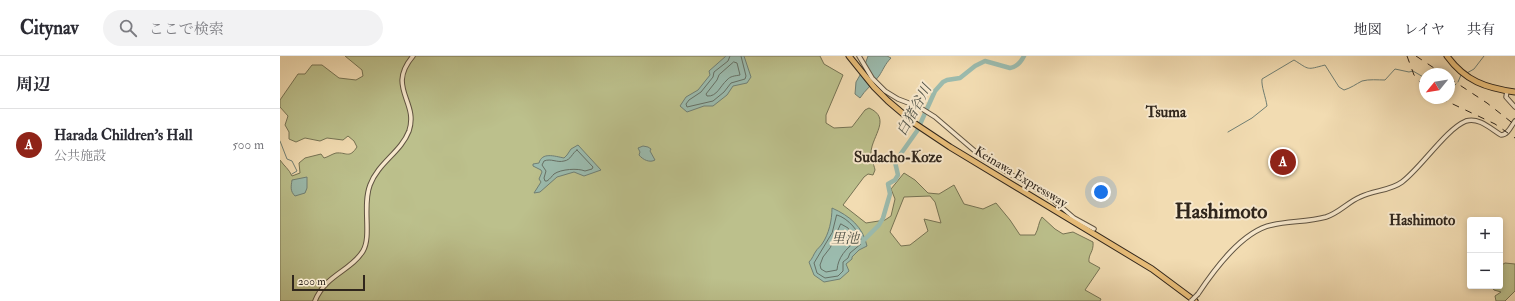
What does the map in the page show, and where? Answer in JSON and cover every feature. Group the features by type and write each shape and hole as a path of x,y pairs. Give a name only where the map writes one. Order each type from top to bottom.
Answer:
{"highway":[{"name":"Keinawa Expressway","path":"849,56 859,70 905,115 936,138 1103,238 1152,269 1195,301"},
{"path":"1447,56 1463,73 1475,82 1494,89 1515,92"}],"street":[{"path":"315,301 324,286 359,257 366,246 366,201 370,184 379,168 404,140 410,128 411,116 401,78 407,64 413,56"},
{"path":"859,56 876,86 898,99 919,107 931,114 983,158 1052,199 1074,218 1094,229"},
{"path":"1507,91 1506,96 1515,107"},
{"path":"1191,301 1217,268 1237,246 1260,229 1272,225 1326,217 1342,209 1359,197 1387,189 1398,184 1408,176 1453,130 1464,122 1478,120 1501,136 1504,136 1515,121"}],"green space":[{"path":"345,56 820,56 824,64 843,75 826,115 826,123 834,128 852,127 865,110 869,108 876,112 880,122 871,152 875,170 873,175 868,174 864,177 843,205 866,223 885,220 891,216 895,199 891,189 904,173 915,180 928,193 939,194 954,185 964,204 983,209 996,203 1020,235 1035,235 1042,217 1063,234 1073,232 1093,242 1089,262 1100,268 1085,290 1101,299 1100,301 280,301 280,160 292,176 300,173 299,163 305,158 321,154 324,158 336,153 350,154 357,147 354,141 348,136 343,140 327,138 320,141 305,138 296,142 289,139 289,132 285,125 288,116 280,107 280,100 298,74 305,74 312,65 322,65 339,78 356,80 363,76 362,70","holes":["930,196 935,202 941,223 924,219 928,231 910,245 901,246 890,232 904,197"]},
{"path":"1503,264 1515,264 1515,291 1505,301 1496,301 1495,296 1501,292 1493,289 1503,289"}],"water":[{"path":"726,56 744,56 751,77 747,83 733,86 727,95 713,106 704,106 687,112 680,106 686,97 698,90 710,75 709,71"},
{"path":"868,56 887,56 891,58 879,76 860,98 855,94 856,82 863,70"},
{"path":"578,145 601,170 584,176 574,172 557,177 540,192 534,193 541,182 539,179 542,172 533,166 533,164 539,163 543,157 546,156 564,158 571,149"},
{"path":"643,146 651,149 650,151 655,160 647,160 639,155 640,152 638,148"},
{"path":"307,177 307,188 305,193 295,196 291,187 292,180"},
{"name":"里池","path":"832,208 855,223 862,233 867,246 859,250 846,264 849,271 840,279 824,282 814,275 809,262 827,236 831,222"}],"waterway":[{"name":"白猪谷川","path":"862,242 879,225 883,218 890,194 888,184 895,180 898,175 895,162 917,131 935,91 943,82 960,78 975,66 985,61 1010,68 1015,67 1024,56"},
{"path":"1467,73 1474,69 1484,56"},
{"path":"1228,132 1252,118 1267,106 1262,79 1294,60 1308,68 1325,65 1339,87 1344,90 1362,81 1385,80 1395,69 1409,72 1413,71 1419,74"},
{"path":"1458,82 1461,75"},
{"path":"280,141 287,159 292,161 297,171 292,174"}],"railway":[{"path":"1407,56 1414,75 1419,81"},
{"path":"1416,56 1434,68"},
{"path":"1455,82 1487,103 1515,125"},
{"path":"1453,104 1495,124 1515,138"}],"place":[{"name":"Harada Children's Hall","path":"1283,162"}],"district":[{"name":"Tsuma","path":"1166,112"},
{"name":"Sudacho-Koze","path":"898,157"},
{"name":"Hashimoto","path":"1221,211"},
{"name":"Hashimoto","path":"1422,220"}]}
